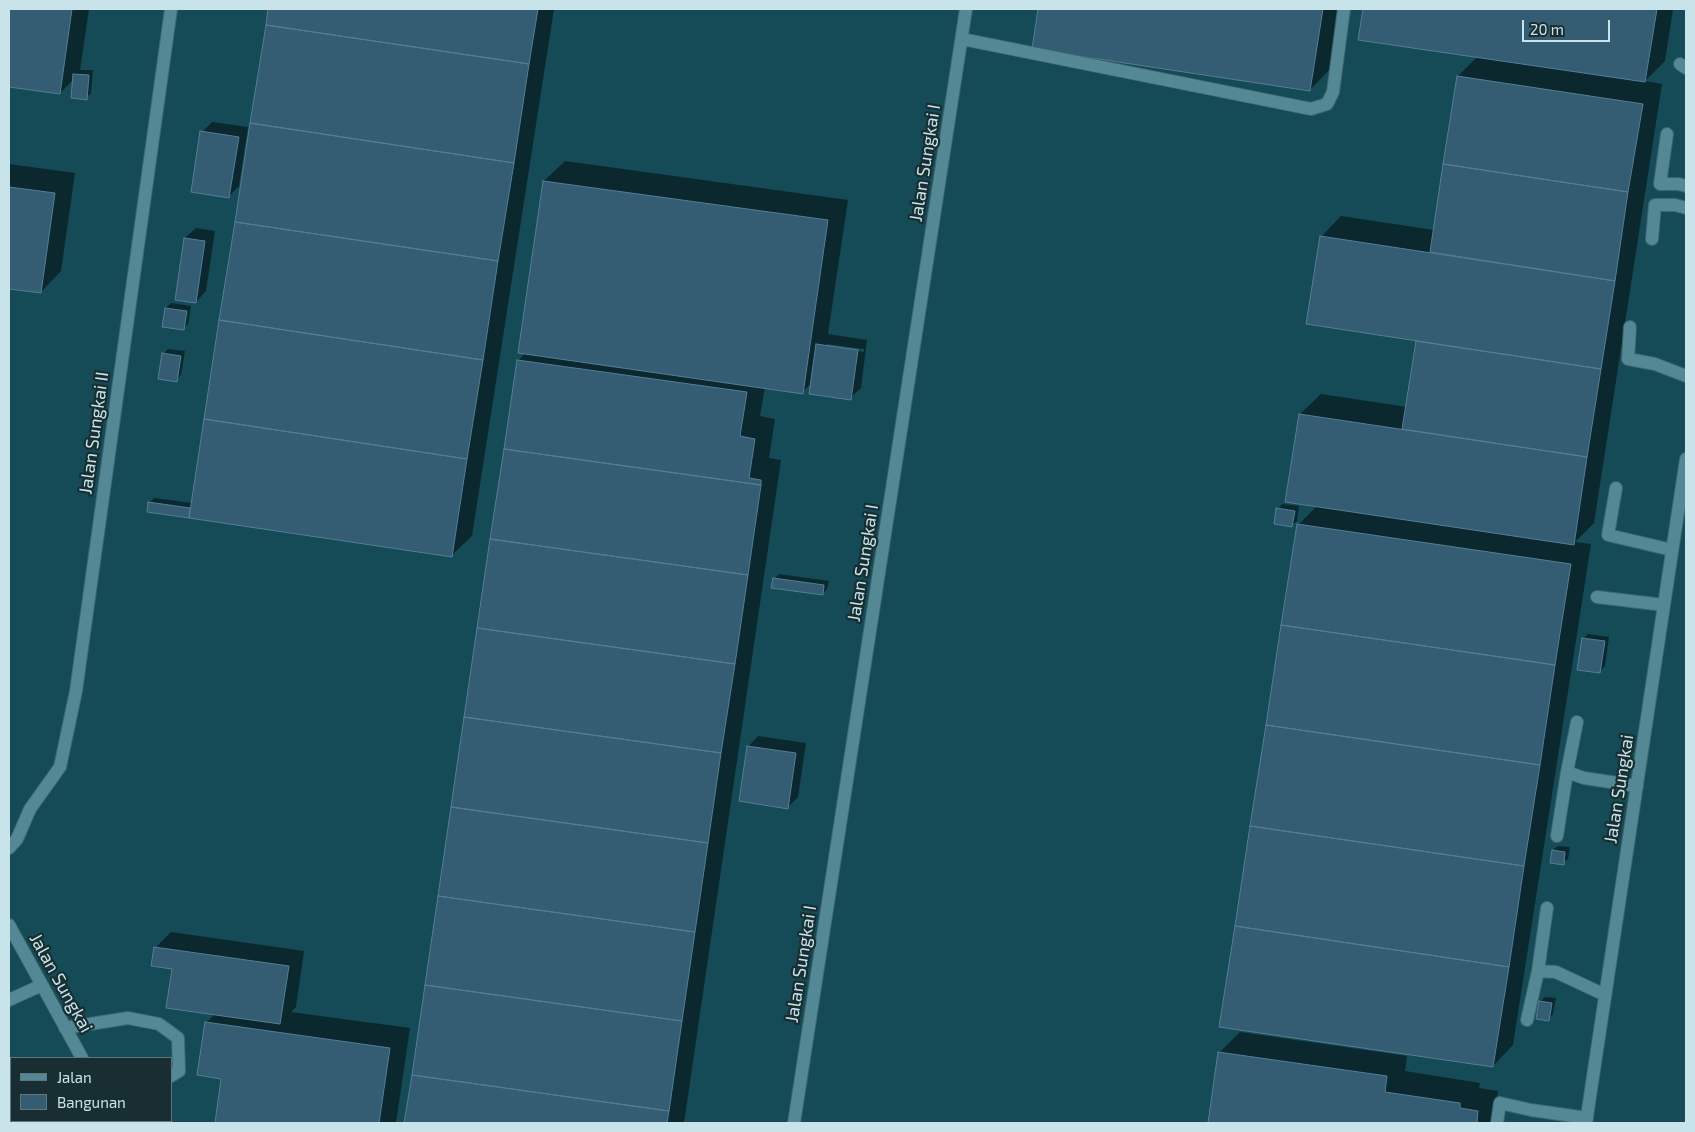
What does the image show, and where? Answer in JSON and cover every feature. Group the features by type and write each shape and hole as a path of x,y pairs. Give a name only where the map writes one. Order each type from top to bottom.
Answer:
{"street":[{"name":"Jalan Sungkai II","path":"9,848 17,839 30,809 60,767 76,691 170,9"},
{"name":"Jalan Sungkai I","path":"794,1123 966,9"},
{"path":"962,40 1311,109 1327,104 1332,92 1344,9"},
{"path":"1667,134 1660,184 1686,186"},
{"path":"1652,239 1655,205 1675,205 1686,208"},
{"path":"1630,327 1628,359 1655,364 1686,376"},
{"name":"Jalan Sungkai","path":"1587,1121 1686,460"},
{"path":"1616,488 1608,535 1672,550"},
{"path":"1597,597 1664,605"},
{"path":"1557,836 1577,722"},
{"path":"1567,772 1584,778 1637,786"},
{"path":"1527,1020 1538,971 1547,908"},
{"name":"Jalan Sungkai","path":"9,925 81,1057"},
{"path":"1538,971 1556,972 1605,995"},
{"path":"9,1000 42,985"},
{"path":"65,1028 128,1018 159,1024 178,1038 179,1071 172,1075"},
{"path":"1497,1123 1500,1104 1587,1121"}],"building":[{"path":"9,9 72,9 60,94 9,87"},
{"path":"268,9 538,9 529,64 266,25"},
{"path":"1038,9 1323,9 1310,91 1032,49"},
{"path":"1363,9 1657,9 1645,82 1358,40"},
{"path":"266,25 529,64 514,163 250,123"},
{"path":"73,74 89,75 87,100 71,98"},
{"path":"1457,76 1643,104 1628,192 1443,164"},
{"path":"250,123 514,163 498,261 235,222"},
{"path":"200,131 239,137 229,198 191,192"},
{"path":"1443,164 1628,192 1615,281 1430,252"},
{"path":"543,181 828,220 803,394 518,353"},
{"path":"9,187 55,193 41,293 9,289"},
{"path":"235,222 498,261 483,360 219,320"},
{"path":"1320,236 1615,281 1601,369 1306,324"},
{"path":"184,238 205,241 196,303 175,300"},
{"path":"165,308 187,311 184,330 162,327"},
{"path":"219,320 483,360 467,459 204,419"},
{"path":"1416,341 1601,369 1587,457 1402,429"},
{"path":"816,344 858,350 851,400 809,394"},
{"path":"162,353 181,356 177,382 158,379"},
{"path":"517,360 747,392 740,436 755,439 749,478 761,480 761,485 504,449"},
{"path":"1299,414 1587,457 1574,545 1285,502"},
{"path":"204,419 467,459 452,557 189,518"},
{"path":"504,449 761,485 748,575 490,539"},
{"path":"148,502 190,508 189,518 147,512"},
{"path":"1276,508 1295,511 1292,527 1274,524"},
{"path":"1297,524 1571,564 1555,665 1281,625"},
{"path":"490,539 748,575 735,664 477,628"},
{"path":"773,578 824,585 823,595 771,588"},
{"path":"1281,625 1555,665 1540,765 1266,725"},
{"path":"477,628 735,664 721,753 464,717"},
{"path":"1582,638 1605,641 1600,673 1577,670"},
{"path":"464,717 721,753 708,843 451,807"},
{"path":"1266,725 1540,765 1524,866 1250,826"},
{"path":"747,746 796,753 788,809 739,801"},
{"path":"451,807 708,843 695,932 438,896"},
{"path":"1250,826 1524,866 1509,967 1235,926"},
{"path":"1552,850 1565,852 1564,865 1550,863"},
{"path":"438,896 695,932 682,1021 425,985"},
{"path":"1235,926 1509,967 1493,1067 1219,1027"},
{"path":"154,947 289,966 280,1024 166,1008 172,969 151,966"},
{"path":"425,985 682,1021 669,1111 412,1075"},
{"path":"1539,1001 1552,1003 1549,1021 1536,1019"},
{"path":"205,1022 390,1048 379,1123 215,1123 221,1079 197,1075"},
{"path":"1218,1052 1387,1076 1385,1092 1460,1103 1460,1108 1478,1111 1477,1123 1208,1123"},
{"path":"412,1075 669,1111 667,1123 404,1123"}]}
